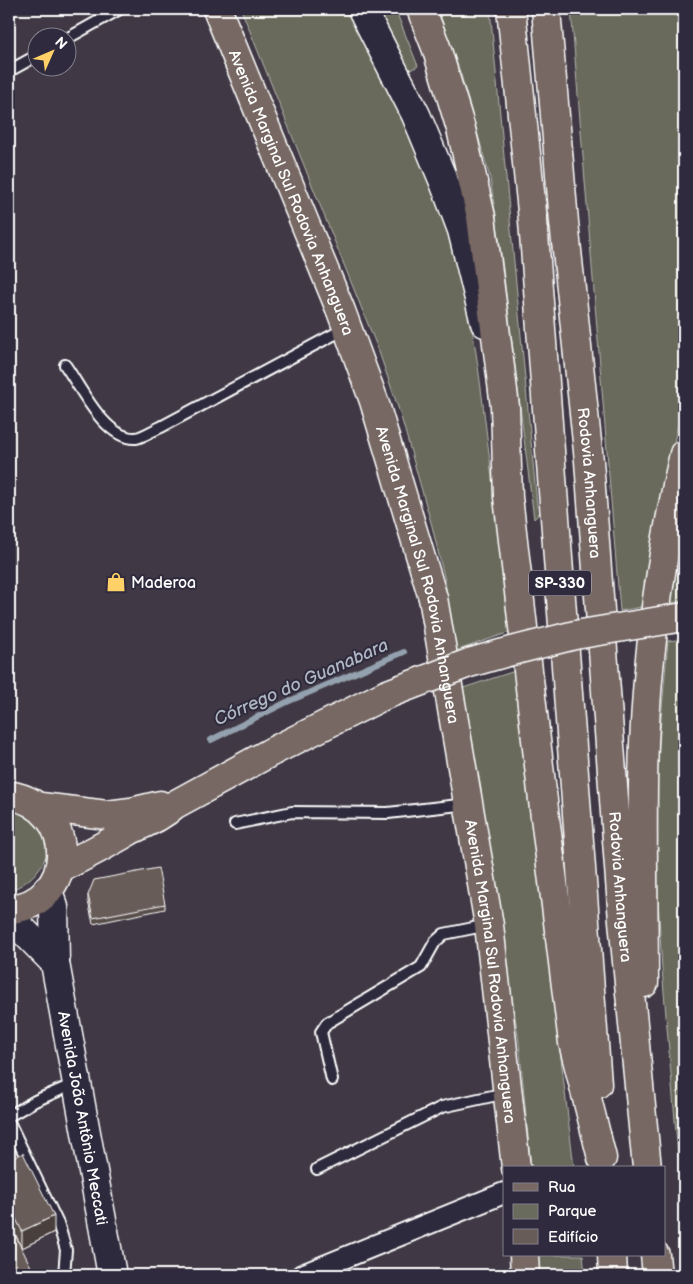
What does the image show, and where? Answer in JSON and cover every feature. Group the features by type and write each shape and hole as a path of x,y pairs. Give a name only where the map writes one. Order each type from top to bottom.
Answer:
{"main road":[{"name":"Avenida Marginal Sul Rodovia Anhanguera","path":"217,9 347,328 374,401 433,598 489,925 516,1166"},
{"path":"362,9 416,115 462,230 505,407"},
{"path":"421,9 436,47 462,129 481,218 505,407 508,497 573,1043 603,1163"},
{"name":"SP-330","path":"511,9 533,221 603,1163"},
{"name":"Rodovia Anhanguera","path":"546,9 564,222 590,461 622,921 646,1157"},
{"path":"646,1157 644,744 655,606 684,454"},
{"path":"53,879 89,855 162,815 174,805 273,750 385,695 469,663 504,652 575,635 684,617"},
{"path":"20,797 108,815 132,812 155,805 174,805"},
{"path":"9,909 27,905 38,899 53,879 62,852 59,835 52,820 20,797"},
{"name":"Avenida João Antônio Meccati","path":"53,879 55,963 112,1275"},
{"path":"9,916 55,963"},
{"path":"524,1256 525,1275"},
{"path":"612,1256 614,1275"},
{"path":"655,1256 657,1275"}],"street":[{"path":"302,1275 503,1193"}],"lane":[{"path":"78,32 120,9"},
{"path":"9,71 28,61"},
{"path":"66,365 100,418 119,435 136,438 214,400 347,328"},
{"path":"235,824 292,812 388,813 469,804"},
{"path":"332,1080 321,1032 327,1023 421,967 435,942 444,934 489,925"},
{"path":"9,1116 35,1101 77,1083"},
{"path":"317,1169 442,1107 507,1092"},
{"path":"9,1122 59,1226 66,1250 64,1275"}],"green space":[{"path":"241,9 352,9 370,42 402,111 431,183 443,219 468,310 480,383 510,632 455,651 445,581 432,526 400,413 378,349"},
{"path":"377,9 395,9 418,66 408,71"},
{"path":"438,9 490,9 538,515 534,519 490,178 461,75"},
{"path":"571,9 684,9 684,400 650,555 641,607 620,611"},
{"path":"684,521 684,601 669,603"},
{"path":"684,639 684,1225 662,969 658,898 656,777 668,641"},
{"path":"515,671 574,1166 531,1166 519,1042 463,688"},
{"path":"9,809 33,816 50,837 47,855 38,870 32,877 9,891"},
{"path":"538,1256 583,1256 585,1275 540,1275"}],"building":[{"path":"158,868 165,904 93,918 88,895 94,880"},
{"path":"23,1153 54,1216 22,1231 9,1205 9,1160"},
{"path":"9,1223 34,1273 29,1275 9,1275"}],"waterway":[{"name":"Córrego do Guanabara","path":"211,740 287,702 404,652"}],"place":[{"name":"Maderoa","path":"116,582"}]}
